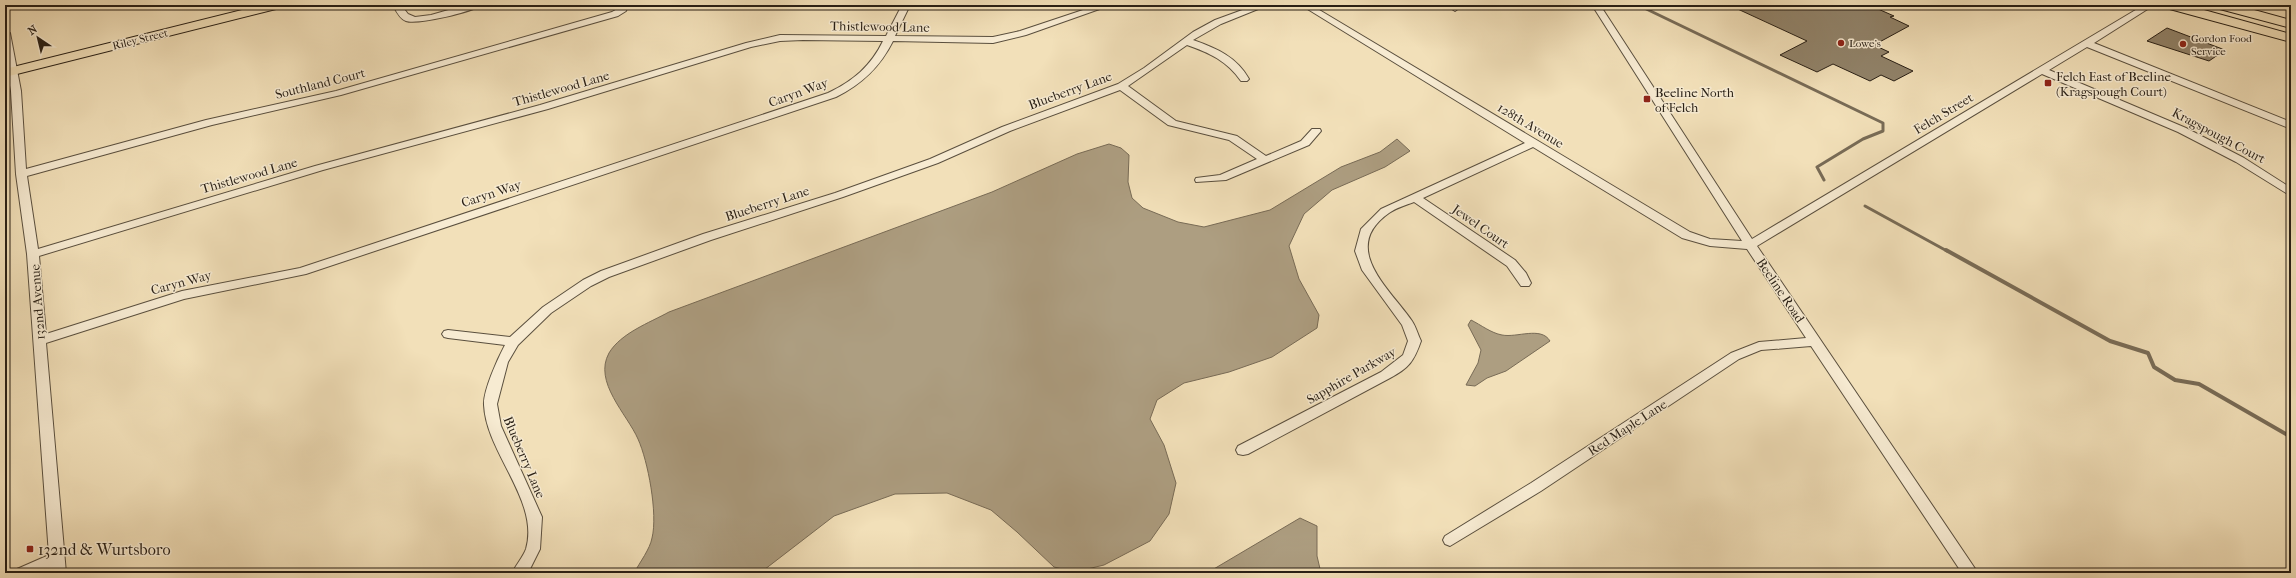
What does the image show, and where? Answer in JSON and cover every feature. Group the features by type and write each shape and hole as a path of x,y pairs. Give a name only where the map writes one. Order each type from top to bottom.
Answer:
{"highway":[{"path":"2171,5 2291,38"},
{"path":"2221,5 2291,24"}],"main road":[{"name":"Riley Street","path":"9,72 276,5"}],"street":[{"path":"397,5 402,13 410,19 420,20 476,5"},
{"name":"Caryn Way","path":"39,340 182,294 302,271 804,106 853,85 867,74 880,57 889,39 891,31 906,5"},
{"name":"Blueberry Lane","path":"520,573 533,549 535,517 494,426 490,404 502,362 513,342 547,310 587,283 605,274 744,224 839,195 934,161 1006,129 1121,86 1186,41 1218,22 1264,5"},
{"name":"128th Avenue","path":"1305,5 1686,235 1703,242 1720,245 1750,245"},
{"name":"Beeline Road","path":"1596,5 1750,245 1970,573"},
{"name":"Felch Street","path":"1750,245 2150,5"},
{"name":"Thistlewood Lane","path":"33,254 304,172 544,107 749,45 780,38 865,37 889,39 993,40 1038,28 1104,6"},
{"name":"Southland Court","path":"21,174 210,122 338,93 615,14 624,7"},
{"name":"132nd Avenue","path":"5,33 21,174 33,254 57,566"},
{"path":"1186,41 1210,50 1236,66 1244,79"},
{"path":"2088,43 2291,126"},
{"name":"Kragspough Court","path":"2042,70 2182,130 2233,156 2291,193"},
{"path":"1121,86 1172,123 1233,138 1265,160"},
{"path":"1200,180 1222,178 1265,160 1305,143 1316,131"},
{"name":"Sapphire Parkway","path":"1243,450 1385,374 1409,357 1415,345 1414,332 1384,296 1367,269 1362,257 1362,244 1365,232 1376,218 1415,197 1533,143"},
{"name":"Jewel Court","path":"1415,197 1511,263 1522,276 1525,283"},
{"path":"448,334 513,342"},
{"name":"Red Maple Lane","path":"1450,540 1536,487 1735,356 1760,346 1815,341"},
{"path":"22,573 57,566"}],"shaded area":[{"path":"1397,139 1410,151 1385,167 1332,190 1304,214 1289,246 1299,279 1319,315 1317,328 1272,357 1229,372 1184,383 1157,400 1150,419 1164,445 1176,483 1169,514 1150,541 1104,565 1075,572 1054,567 991,510 947,493 895,494 834,516 760,573 634,573 651,542 654,528 653,502 642,449 633,429 613,398 605,375 605,364 609,353 614,346 636,329 669,312 992,192 1077,154 1109,144 1121,148 1129,155 1128,182 1132,198 1143,208 1178,222 1204,227 1270,210 1341,167 1380,152"},
{"path":"1471,320 1498,334 1508,336 1535,333 1541,334 1550,341 1506,371 1487,378 1475,386 1466,385 1478,363 1481,350 1468,325"},
{"path":"1300,518 1317,526 1317,556 1321,573 1207,573"}],"building":[{"name":"Lowe's","path":"1729,5 1869,5 1894,16 1890,17 1909,26 1874,45 1889,52 1881,56 1913,71 1894,81 1881,75 1870,81 1833,64 1817,72 1780,55 1807,41"},
{"name":"Gordon Food Service","path":"2167,28 2225,50 2209,61 2147,41"}],"waterway":[{"path":"1638,5 1883,123 1883,131 1863,139 1817,167 1824,180"},
{"path":"1865,206 1947,251"},
{"path":"1946,250 2110,341 2148,353 2154,367 2175,380 2199,384 2291,437"}],"place":[{"name":"Lowe's","path":"1841,43"},
{"name":"Gordon Food Service","path":"2183,44"},
{"name":"Felch East of Beeline (Kragspough Court)","path":"2048,83"},
{"name":"Beeline North of Felch","path":"1647,99"},
{"name":"132nd & Wurtsboro","path":"30,549"}]}
